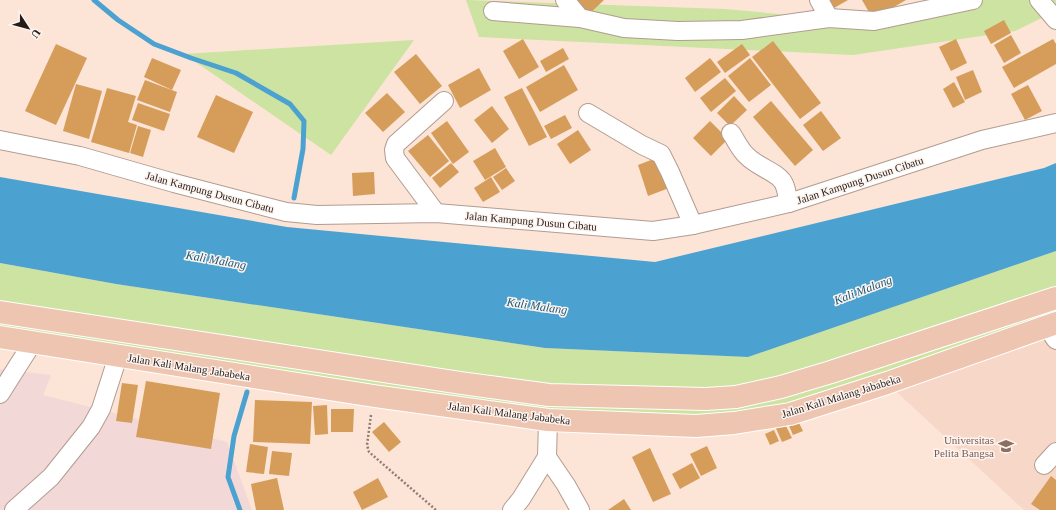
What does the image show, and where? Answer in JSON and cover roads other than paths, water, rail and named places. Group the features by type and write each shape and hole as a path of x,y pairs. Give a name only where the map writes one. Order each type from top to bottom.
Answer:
{"main road":[{"name":"Jalan Kali Malang Jababeka","path":"0,312 462,384 549,395 706,399 736,397 781,388 1056,298"},
{"name":"Jalan Kali Malang Jababeka","path":"0,337 374,396 548,420 696,426 734,423 790,414 1053,330"},
{"path":"878,357 887,383"}],"street":[{"path":"565,0 580,18"},
{"path":"818,0 829,18"},
{"path":"493,11 580,18 624,28 678,31 742,30 829,18 874,21 973,0"},
{"path":"1039,0 1056,20"},
{"path":"436,213 395,158 394,150 396,144 444,101"},
{"path":"588,113 642,145 661,154 693,225"},
{"name":"Jalan Kampung Dusun Cibatu","path":"0,140 80,156 174,183 286,212 317,215 436,213 653,231 693,225 789,202 982,140 1056,123"},
{"path":"731,133 746,156 763,169 778,175 783,180 789,202"},
{"path":"0,394 33,342"},
{"path":"14,510 51,477 91,427 101,409 118,356"},
{"path":"512,510 521,499 547,457 548,420"},
{"path":"1044,465 1056,452"},
{"path":"547,457 566,485 580,510"}],"water":[{"name":"Kali Malang","path":"1056,163 1056,251 748,357 545,348 116,284 0,263 0,177 287,227 655,262 1044,168"}],"waterway":[{"path":"94,0 118,20 154,44 236,73 290,104 304,121 303,149 294,198"},
{"path":"240,510 228,477 234,436 247,392"}],"place":[{"name":"Universitas Pelita Bangsa","path":"1006,446"}]}
